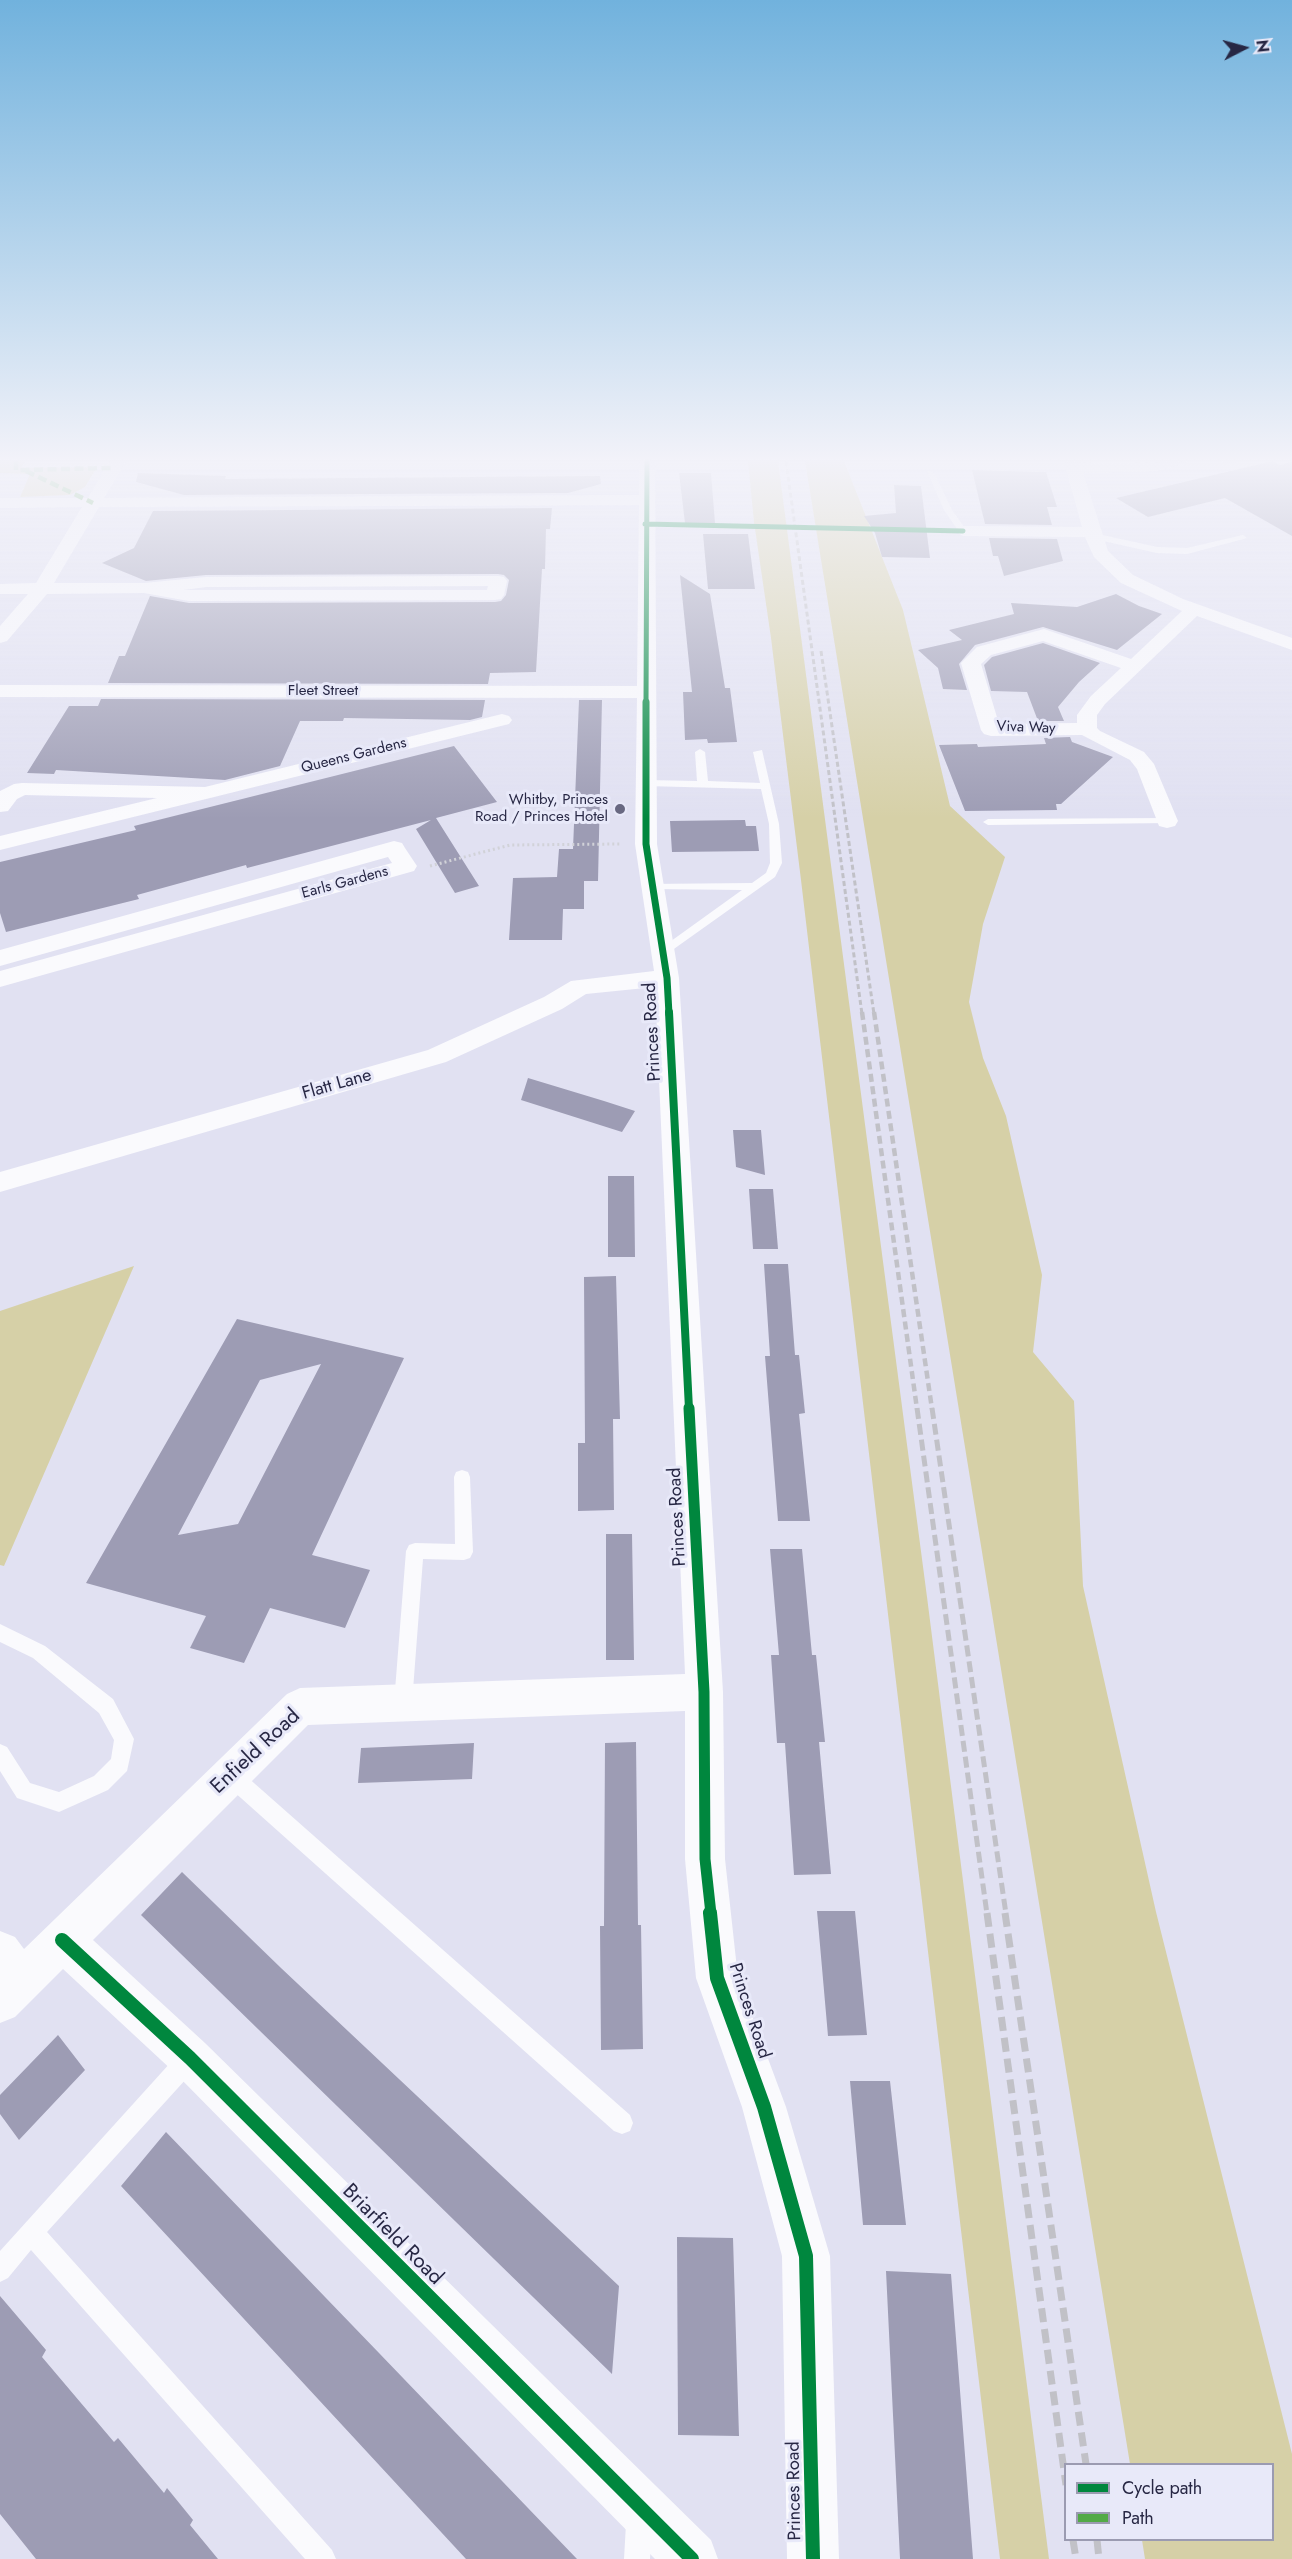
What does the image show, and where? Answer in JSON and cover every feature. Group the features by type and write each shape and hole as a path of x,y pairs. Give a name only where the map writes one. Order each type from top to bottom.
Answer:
{"street":[{"path":"0,637 47,580"},
{"name":"Princes Road","path":"647,580 646,844 665,965 704,1692 705,1859 717,1978 764,2107 806,2256 813,2559"},
{"path":"1130,580 1194,609 1292,644"},
{"path":"0,589 144,588 206,582 495,596 498,581 365,588"},
{"path":"1167,821 1147,768 1137,756 1093,735 1087,729 1087,715 1098,700 1194,609"},
{"name":"Viva Way","path":"1087,729 991,730 971,663 984,651 1044,635 1133,666"},
{"name":"Fleet Street","path":"0,691 646,692"},
{"name":"Queens Gardens","path":"0,843 502,720"},
{"name":"Queens Gardens","path":"0,806 9,794 22,789 205,793"},
{"name":"Earls Gardens","path":"0,979 162,923 394,848 406,866"},
{"name":"Earls Gardens","path":"0,958 162,923"},
{"name":"Flatt Lane","path":"0,1182 437,1056 553,1003 580,987 665,965"},
{"name":"Enfield Road","path":"7,1978 62,1940 300,1707 704,1692"},
{"name":"Briarfield Road","path":"62,1940 190,2058 692,2559"}],"lane":[{"path":"699,752 703,784"},
{"path":"665,965 754,887 771,875 776,863 774,825 758,752"},
{"path":"646,783 766,786"},
{"path":"988,822 1167,821"},
{"path":"651,886 754,887"},
{"path":"403,1703 415,1551 464,1552 462,1477"},
{"path":"0,1633 39,1652 106,1706 124,1739 120,1764 101,1783 59,1802 24,1791 0,1754"},
{"path":"230,1775 622,2123"},
{"path":"0,2270 31,2232 190,2058"},
{"path":"31,2232 323,2559"},
{"path":"638,2559 640,2509"}],"path":[{"path":"406,866 423,868 510,845 646,844"}],"shaded area":[{"path":"763,580 794,580 927,1597 1049,2559 1000,2559"},
{"path":"824,580 891,580 903,610 950,806 1005,857 983,924 969,1002 983,1058 1006,1116 1042,1275 1033,1352 1074,1401 1083,1586 1156,1912 1292,2454 1292,2559 1145,2559 1142,2541 1274,2541 1274,2463 1130,2463"},
{"path":"134,1266 4,1566 0,1565 0,1311"}],"building":[{"path":"509,580 541,580 536,672 490,673 488,684 108,683 119,656 125,656 150,596 189,603 495,602 501,601 506,595"},
{"path":"681,580 689,580 710,594 725,688 730,688 737,742 708,743 707,739 685,740 683,692 692,692"},
{"path":"707,580 754,580 755,589 708,589"},
{"path":"1116,594 1139,606 1162,614 1117,650 1043,627 975,645 959,664 967,690 943,689 938,668 918,650 962,640 949,630 1014,614 1011,603 1077,607"},
{"path":"1043,643 1100,663 1079,682 1058,707 1064,721 1038,721 1027,692 991,691 984,665 992,657"},
{"path":"101,699 485,700 482,717 470,720 344,718 343,721 300,721 280,766 225,780 56,770 54,774 27,773 69,706 98,706"},
{"path":"579,700 602,700 598,881 584,881 584,909 563,909 562,940 509,940 513,878 557,877 559,849 573,849"},
{"path":"1070,737 1072,742 1113,757 1061,804 1056,804 1057,810 965,811 939,745 977,744 978,747 1046,744 1044,738"},
{"path":"454,746 497,802 436,818 479,886 455,893 416,829 431,820 247,868 246,865 137,895 139,899 6,932 0,913 0,862 136,830 134,826"},
{"path":"745,820 746,826 756,826 759,851 672,852 670,821"},
{"path":"528,1078 635,1111 622,1132 521,1100"},
{"path":"733,1130 761,1130 765,1175 736,1167"},
{"path":"608,1176 634,1176 635,1257 608,1257"},
{"path":"749,1189 773,1189 778,1249 753,1249"},
{"path":"764,1264 788,1264 795,1355 799,1355 805,1413 799,1414 810,1521 778,1521 765,1356 770,1356"},
{"path":"616,1276 620,1419 613,1419 614,1510 578,1511 578,1443 585,1443 584,1277"},
{"path":"237,1319 404,1358 312,1555 370,1570 345,1628 270,1608 244,1663 190,1648 206,1616 86,1583","holes":["321,1364 238,1524 178,1535 260,1380"]},
{"path":"606,1534 632,1534 634,1660 606,1660"},
{"path":"770,1549 802,1549 812,1655 816,1655 825,1742 819,1742 831,1874 794,1875 785,1743 777,1743 771,1655 779,1655"},
{"path":"636,1742 638,1925 641,1925 643,2049 601,2050 600,1926 604,1926 605,1743"},
{"path":"474,1743 472,1779 358,1783 361,1748"},
{"path":"182,1872 619,2286 612,2374 141,1915"},
{"path":"817,1911 855,1911 867,2035 828,2036"},
{"path":"58,2035 85,2070 19,2140 0,2114 0,2095"},
{"path":"850,2081 890,2081 906,2225 863,2225"},
{"path":"166,2132 577,2559 466,2559 121,2186"},
{"path":"677,2237 733,2238 739,2436 678,2435"},
{"path":"886,2271 951,2274 973,2559 900,2559"},
{"path":"0,2296 46,2350 42,2357 114,2442 118,2438 164,2493 167,2488 193,2520 190,2525 218,2559 36,2559 0,2514"}],"railway":[{"path":"802,580 862,1014"},
{"path":"821,651 874,1014"},
{"path":"862,1012 917,1409"},
{"path":"874,1012 932,1409"},
{"path":"917,1408 987,1914"},
{"path":"932,1408 1006,1914"},
{"path":"987,1913 1064,2471"},
{"path":"1005,1913 1086,2463"},
{"path":"1073,2541 1076,2559"},
{"path":"1097,2541 1099,2559"}],"cycle path":[{"path":"647,580 646,844 667,978 704,1692 705,1859 717,1978 764,2107 806,2256 813,2559"},
{"path":"62,1940 190,2058 692,2559"}],"place":[{"name":"Whitby, Princes Road / Princes Hotel","path":"620,809"}]}
